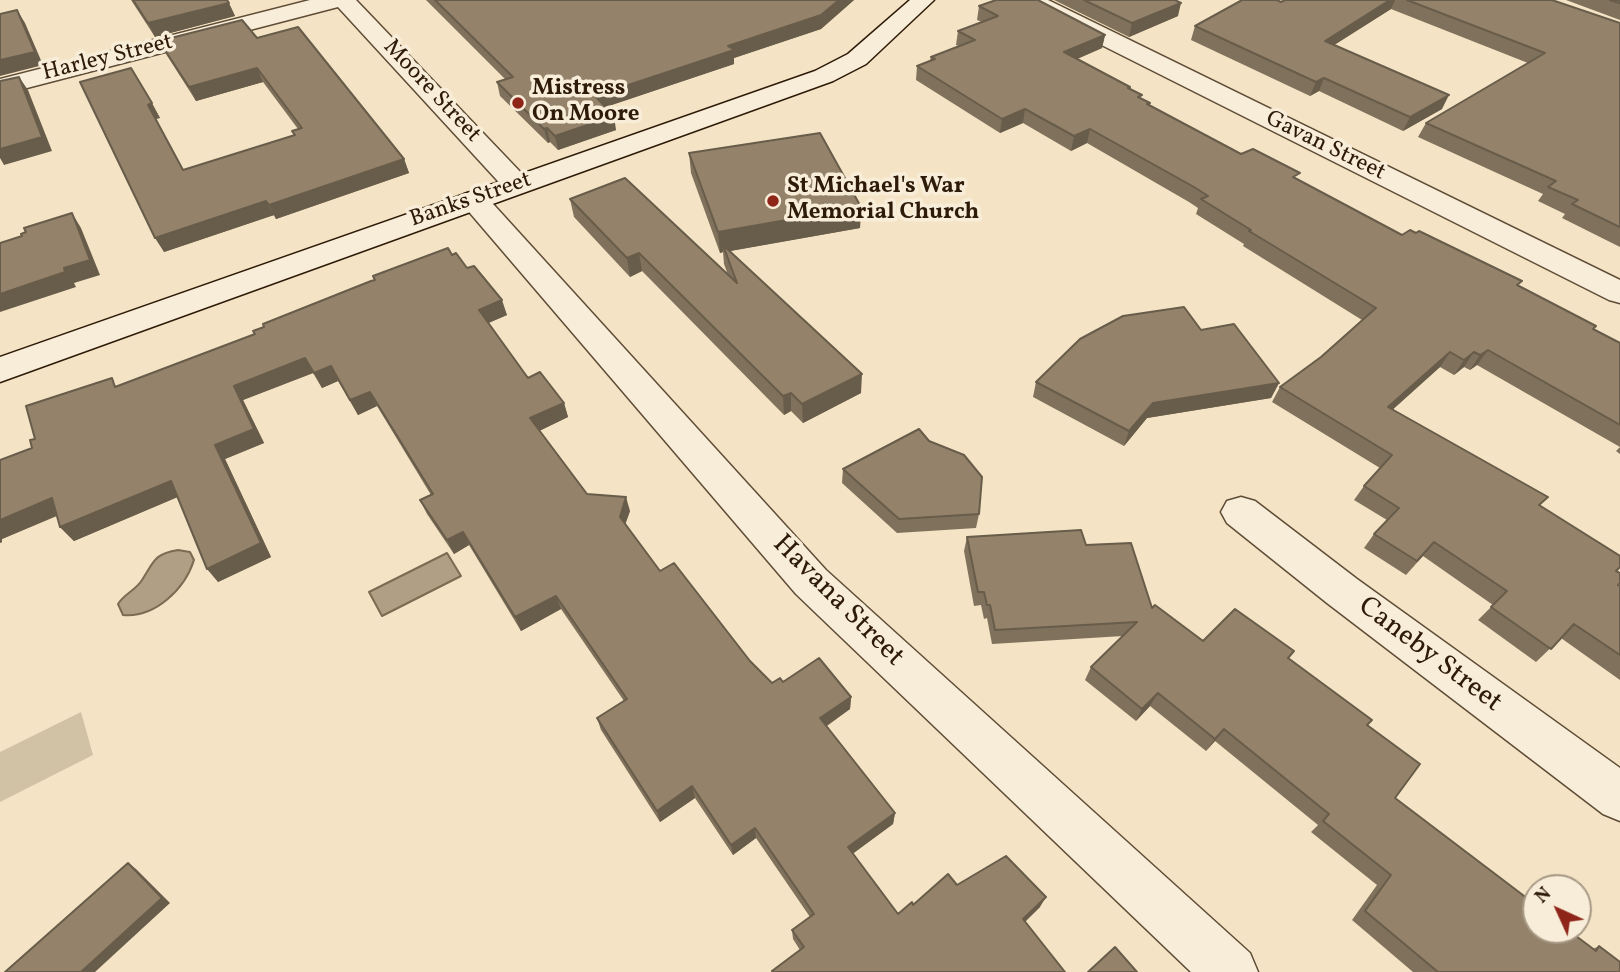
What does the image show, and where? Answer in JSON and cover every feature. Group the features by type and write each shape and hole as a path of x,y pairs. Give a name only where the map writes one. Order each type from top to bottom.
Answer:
{"street":[{"name":"Harley Street","path":"0,87 337,0"},
{"name":"Moore Street","path":"344,0 517,185"},
{"name":"Banks Street","path":"0,370 824,76 857,59 923,0"},
{"name":"Gavan Street","path":"1030,0 1620,293"},
{"name":"Havana Street","path":"474,200 811,582 1231,972"},
{"name":"Caneby Street","path":"1241,512 1342,591 1620,797"}],"shaded area":[{"path":"178,550 190,552 194,560 176,591 157,607 146,612 123,615 118,604 159,557"},
{"path":"447,553 461,576 382,616 369,592"},
{"path":"81,712 93,755 0,802 0,752"}],"building":[{"path":"133,0 227,0 229,3 148,23"},
{"path":"435,0 839,0 821,15 728,46 734,50 595,96 614,116 555,136 547,128 544,129 497,82 513,77"},
{"path":"996,0 1038,0 1105,35 1064,52 1130,87 1128,88 1142,95 1138,97 1150,103 1147,104 1241,154 1253,149 1300,173 1293,177 1402,235 1410,230 1416,233 1419,231 1522,281 1517,285 1596,326 1593,329 1620,343 1620,425 1488,350 1480,355 1474,352 1464,360 1450,352 1388,407 1548,497 1539,505 1620,556 1620,567 1616,571 1620,573 1620,655 1574,624 1551,649 1491,607 1507,591 1434,542 1417,561 1374,534 1399,508 1364,486 1392,455 1280,387 1321,357 1376,308 1249,231 1251,230 1201,199 1208,196 1194,187 1090,129 1074,136 1025,109 1002,119 917,66 935,59 931,57 975,40 958,31 998,16 979,6"},
{"path":"1084,0 1175,0 1181,3 1132,23"},
{"path":"1242,0 1390,0 1325,41 1449,95 1410,117 1324,78 1316,82 1195,26"},
{"path":"1407,0 1552,0 1620,23 1620,227 1572,204 1578,200 1548,187 1556,181 1426,123 1545,53"},
{"path":"17,10 35,52 0,60 0,14"},
{"path":"242,20 257,38 298,27 404,159 269,205 266,201 155,238 80,82 131,68 152,103 148,105 183,170 295,135 292,131 302,128 257,68 189,87 159,41"},
{"path":"19,77 42,137 0,149 0,81"},
{"name":"St Michael's War Memorial Church","path":"820,133 861,207 718,232 689,153"},
{"path":"625,178 737,283 723,245 862,374 802,404 791,393 783,396 639,253 627,258 570,199"},
{"path":"72,213 90,260 64,268 65,272 0,294 0,243 22,236 21,234 26,232 24,228"},
{"path":"448,248 452,255 456,253 467,268 474,266 502,300 479,310 528,378 540,372 564,403 530,418 587,494 626,497 620,517 660,571 674,563 750,661 772,683 780,678 783,682 819,658 851,697 820,718 895,813 848,847 898,914 912,902 913,905 948,874 957,885 1006,856 1046,897 1023,919 1065,972 773,972 804,947 792,930 814,914 755,828 731,845 692,786 657,811 597,718 627,699 556,596 515,617 463,532 447,540 420,500 433,494 370,392 350,400 331,366 314,373 305,358 234,386 254,429 215,445 261,543 207,569 171,481 60,527 52,498 0,520 0,460 32,448 30,440 35,439 26,406 112,378 115,387 255,334 253,331 264,327 263,324 375,280 373,276"},
{"path":"1184,307 1201,330 1234,324 1279,383 1153,403 1129,431 1036,382 1080,339 1123,316"},
{"path":"919,429 929,441 964,455 982,477 979,514 899,519 843,469"},
{"path":"1081,530 1086,545 1131,543 1152,608 1155,605 1203,641 1235,609 1294,651 1288,658 1372,720 1367,725 1420,764 1395,798 1522,894 1522,944 1587,944 1596,951 1599,946 1620,962 1620,972 1438,972 1365,911 1391,875 1323,821 1329,814 1224,729 1215,739 1158,693 1142,709 1091,667 1137,622 995,630 990,605 987,605 984,592 978,592 967,537"},
{"path":"128,863 162,898 81,972 5,972"},
{"path":"1115,947 1137,972 1088,972"}],"place":[{"name":"Mistress On Moore","path":"518,103"},
{"name":"St Michael's War Memorial Church","path":"773,201"}]}
